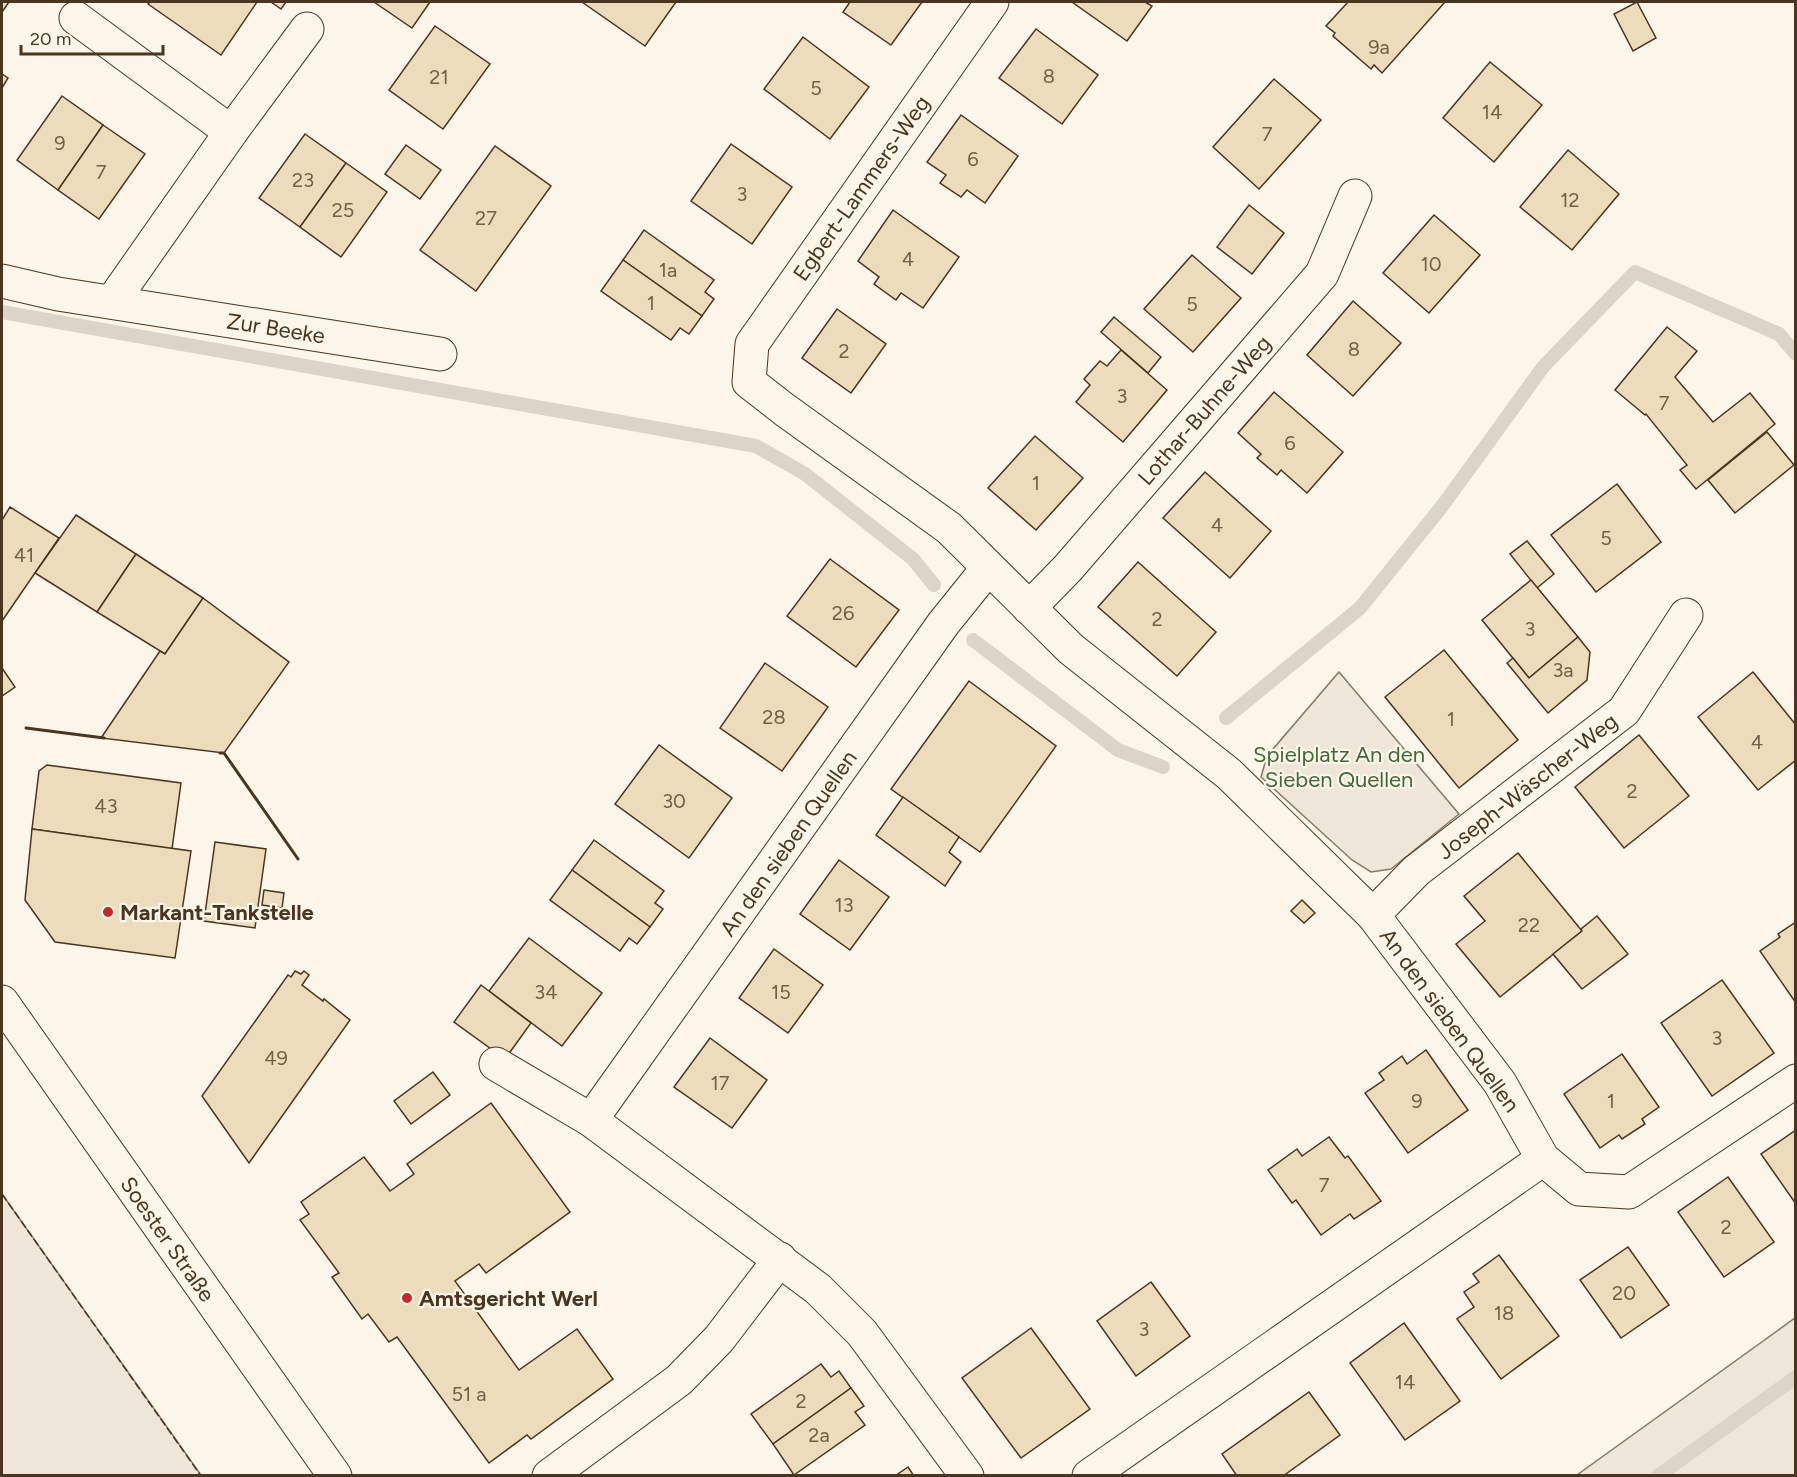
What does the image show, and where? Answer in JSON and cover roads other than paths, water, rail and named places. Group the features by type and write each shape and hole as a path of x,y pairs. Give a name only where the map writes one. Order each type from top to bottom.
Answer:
{"street":[{"name":"Egbert-Lammers-Weg","path":"748,382 752,344 992,2"},
{"path":"76,18 231,132"},
{"path":"112,302 231,132 308,29"},
{"name":"Lothar-Buhne-Weg","path":"1029,608 1068,568 1322,274 1355,196"},
{"name":"Zur Beeke","path":"2,281 58,294 440,354"},
{"name":"An den sieben Quellen","path":"748,382 949,528 1071,649 1229,774 1373,915 1500,1083 1543,1159"},
{"name":"An den sieben Quellen","path":"591,1120 943,624 988,568"},
{"name":"Joseph-Wäscher-Weg","path":"1373,915 1416,871 1624,711 1686,615"},
{"name":"Soester Straße","path":"2,1002 335,1476"},
{"path":"496,1064 591,1120 818,1288 862,1334 967,1476"},
{"path":"1089,1476 1543,1159 1579,1189 1629,1192 1796,1081"},
{"path":"549,1476 680,1380 719,1339 780,1259"}],"waterway":[{"path":"1226,718 1360,608 1443,505 1543,367 1635,272 1779,334 1796,354"},
{"path":"2,312 756,446 805,474 913,559 934,585"},
{"path":"973,640 1118,750 1163,767"},
{"path":"1658,1476 1796,1377"}],"place":[{"name":"Markant-Tankstelle","path":"108,912"},
{"name":"Amtsgericht Werl","path":"407,1298"}],"park label":[{"name":"Spielplatz An den Sieben Quellen","path":"1339,766"}]}
